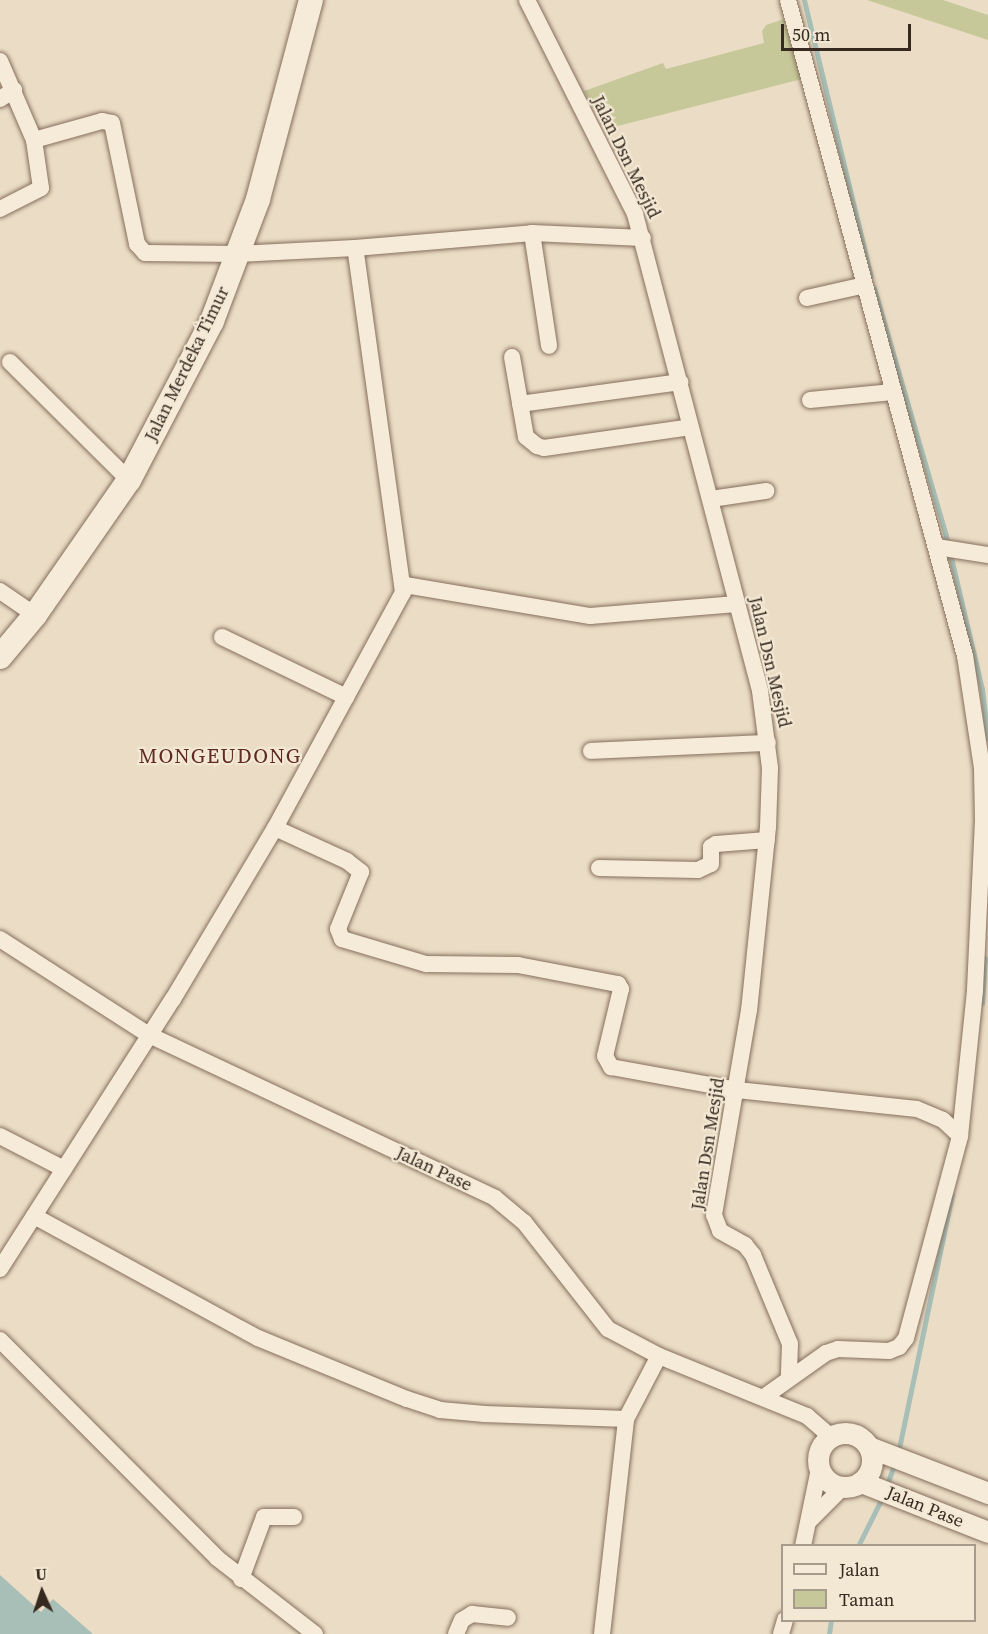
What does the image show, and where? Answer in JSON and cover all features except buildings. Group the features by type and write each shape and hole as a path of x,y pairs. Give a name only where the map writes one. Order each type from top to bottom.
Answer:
{"main road":[{"name":"Jalan Merdeka Timur","path":"0,657 35,615 129,480 212,321 238,254 271,156 311,0"}],"street":[{"name":"Jalan Dsn Mesjid","path":"527,0 635,214 760,691 768,742 767,840 737,1090 714,1215 720,1231 745,1245 753,1255 790,1344 789,1377"},
{"path":"764,1397 789,1377 833,1350 889,1351 903,1344 960,1136 980,926 982,768 965,656 941,547 893,392 788,0"},
{"path":"0,61 7,95 34,140 41,188 0,209"},
{"path":"34,140 102,121 112,123 140,250 152,255 238,254 355,248 532,232 643,238"},
{"path":"532,232 549,346"},
{"path":"0,1269 275,828 405,585 355,248"},
{"path":"807,298 865,285"},
{"path":"512,357 526,437 544,448 692,427"},
{"path":"10,362 129,480"},
{"path":"520,404 680,382"},
{"path":"810,400 893,392"},
{"path":"711,499 766,491"},
{"path":"941,547 988,555"},
{"path":"405,585 590,616 737,604"},
{"path":"0,591 35,615"},
{"path":"222,637 345,697"},
{"path":"591,751 768,742"},
{"path":"275,828 347,861 361,872 338,929 342,939 426,964 518,965 615,983 621,989 605,1056 607,1064 737,1090 917,1109 943,1120 960,1136"},
{"path":"599,868 698,870 711,864 714,845 767,840"},
{"name":"Jalan Pase","path":"0,939 148,1035 495,1198 524,1222 600,1322 627,1342 807,1416 831,1437"},
{"path":"0,1136 64,1169"},
{"path":"34,1216 258,1338 407,1399 440,1410 485,1414 626,1419"},
{"path":"0,1340 241,1579 315,1634"},
{"path":"602,1634 626,1419 659,1356"},
{"path":"803,1544 819,1469 819,1451 831,1437 856,1435 877,1450 870,1469 860,1485 809,1522"},
{"name":"Jalan Pase","path":"877,1450 988,1493"},
{"path":"819,1469 825,1478 860,1485"},
{"name":"Jalan Pase","path":"860,1485 899,1497 988,1532"},
{"path":"241,1579 264,1517 294,1517"},
{"path":"456,1634 462,1620 472,1614 508,1618"}],"green space":[{"path":"867,0 943,0 988,15 988,40"},
{"path":"784,19 802,79 606,129 584,91 663,63 666,69 764,43 762,31 766,25"}],"shaded area":[{"path":"0,1575 41,1612 53,1599 93,1634 0,1634"}],"waterway":[{"path":"804,0 871,276"},
{"path":"874,288 946,536 982,689 988,739"},
{"path":"982,1003 985,958"},
{"path":"898,1453 952,1195"},
{"path":"886,1487 895,1462"},
{"path":"859,1544 883,1496"},
{"path":"829,1634 831,1622"}],"district":[{"name":"MONGEUDONG","path":"220,756"}]}
